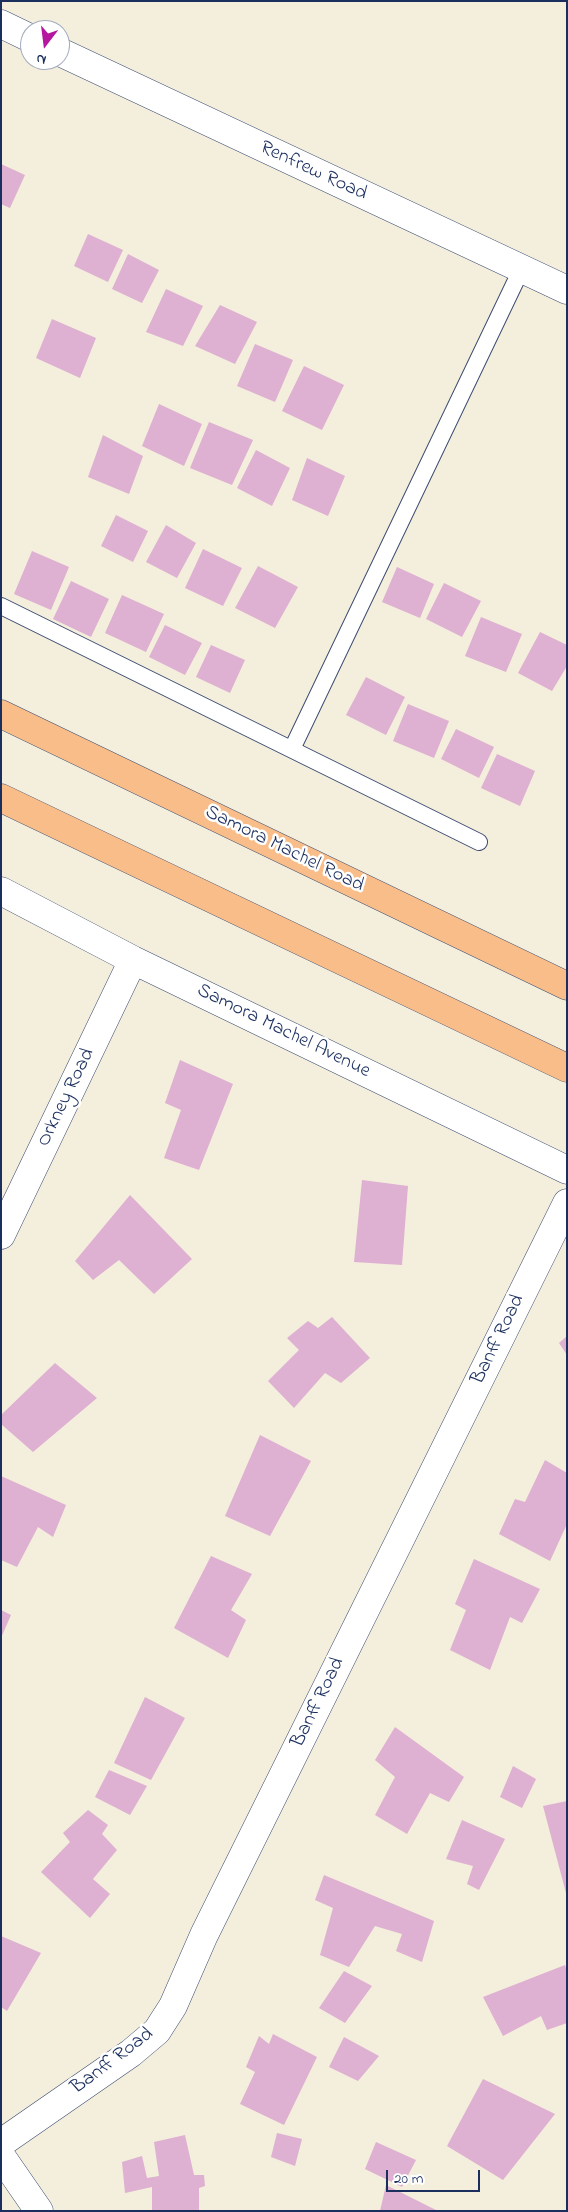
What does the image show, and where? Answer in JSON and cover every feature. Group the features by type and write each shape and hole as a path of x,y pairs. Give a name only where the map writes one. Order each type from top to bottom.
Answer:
{"highway":[{"name":"Samora Machel Road","path":"1,714 567,986"},
{"path":"1,798 567,1068"}],"street":[{"path":"1,24 20,33"},
{"name":"Renfrew Road","path":"70,57 567,290"},
{"name":"Samora Machel Avenue","path":"1,891 133,960 567,1170"},
{"name":"Orkney Road","path":"1,1235 133,960"},
{"name":"Banff Road","path":"1,2143 131,2053 156,2032 173,2006 208,1926 567,1203"},
{"path":"1,2156 39,2211"}],"lane":[{"path":"292,749 521,270"},
{"path":"1,606 480,842"}],"building":[{"path":"1,164 25,175 10,208 1,204"},
{"path":"88,234 123,250 108,282 74,266"},
{"path":"128,254 159,270 142,303 112,289"},
{"path":"166,289 203,306 183,346 146,332"},
{"path":"220,305 257,322 235,364 195,346"},
{"path":"52,319 96,338 80,378 36,358"},
{"path":"255,344 293,360 275,402 237,386"},
{"path":"304,366 344,385 322,430 282,411"},
{"path":"159,404 202,424 184,466 142,446"},
{"path":"209,422 253,440 232,485 190,468"},
{"path":"103,435 143,456 129,494 88,477"},
{"path":"256,450 290,468 272,506 237,488"},
{"path":"307,458 345,476 328,516 292,500"},
{"path":"116,515 148,531 133,562 101,546"},
{"path":"166,525 196,543 177,578 146,562"},
{"path":"203,549 242,568 223,606 185,588"},
{"path":"32,551 69,567 51,610 14,594"},
{"path":"258,566 298,587 275,628 235,608"},
{"path":"397,567 434,584 420,618 382,602"},
{"path":"71,581 109,599 91,637 53,619"},
{"path":"444,583 481,601 462,637 426,619"},
{"path":"122,595 164,614 146,652 105,633"},
{"path":"481,617 522,634 506,672 465,656"},
{"path":"165,625 202,643 185,675 149,657"},
{"path":"540,632 567,645 567,666 552,691 518,673"},
{"path":"211,645 245,660 230,693 196,677"},
{"path":"366,677 405,697 386,735 346,715"},
{"path":"408,704 449,721 434,758 393,741"},
{"path":"456,729 494,747 479,778 441,759"},
{"path":"497,754 535,771 520,806 481,788"},
{"path":"180,1060 233,1084 199,1170 164,1158 181,1110 165,1103"},
{"path":"362,1180 408,1186 402,1265 354,1262"},
{"path":"130,1195 192,1259 154,1294 119,1260 93,1280 75,1261"},
{"path":"332,1317 370,1358 341,1383 325,1373 294,1408 268,1381 299,1350 287,1338 308,1321 318,1328"},
{"path":"567,1336 567,1355 559,1343"},
{"path":"55,1363 97,1398 33,1452 1,1424 1,1415"},
{"path":"260,1435 311,1461 270,1536 225,1516"},
{"path":"545,1460 567,1473 567,1524 550,1561 499,1534 515,1499 525,1502"},
{"path":"1,1476 66,1505 53,1537 38,1527 17,1567 1,1560"},
{"path":"211,1556 252,1574 231,1610 246,1620 228,1658 174,1628"},
{"path":"474,1559 540,1589 522,1623 510,1617 490,1670 450,1650 466,1610 455,1604"},
{"path":"1,1610 11,1615 1,1638"},
{"path":"145,1697 185,1718 151,1780 114,1763"},
{"path":"395,1727 464,1777 449,1802 430,1793 407,1834 375,1815 395,1777 375,1760"},
{"path":"513,1766 536,1779 522,1808 500,1797"},
{"path":"109,1770 147,1786 130,1815 95,1797"},
{"path":"567,1801 567,1893 566,1893 543,1806"},
{"path":"88,1810 108,1825 102,1834 117,1850 93,1879 110,1894 90,1918 41,1872 70,1842 63,1833"},
{"path":"462,1820 505,1839 479,1890 467,1884 473,1866 446,1859"},
{"path":"324,1875 434,1921 422,1962 396,1951 402,1934 375,1926 349,1967 320,1955 333,1908 315,1900"},
{"path":"1,1936 41,1953 7,2011 1,2007"},
{"path":"565,1965 567,1971 567,2023 547,2030 541,2016 503,2036 483,1997"},
{"path":"344,1971 372,1986 345,2023 319,2008"},
{"path":"273,2034 317,2057 284,2125 240,2104 255,2072 246,2067 259,2036 269,2044"},
{"path":"344,2037 379,2056 358,2081 329,2067"},
{"path":"483,2079 555,2114 503,2180 447,2146"},
{"path":"277,2133 302,2139 295,2166 271,2157"},
{"path":"185,2135 194,2175 204,2175 205,2186 199,2188 199,2211 152,2211 152,2187 125,2193 122,2162 142,2156 147,2178 159,2176 154,2142"},
{"path":"376,2142 416,2160 402,2187 365,2169"},
{"path":"386,2185 438,2211 380,2211"}]}
